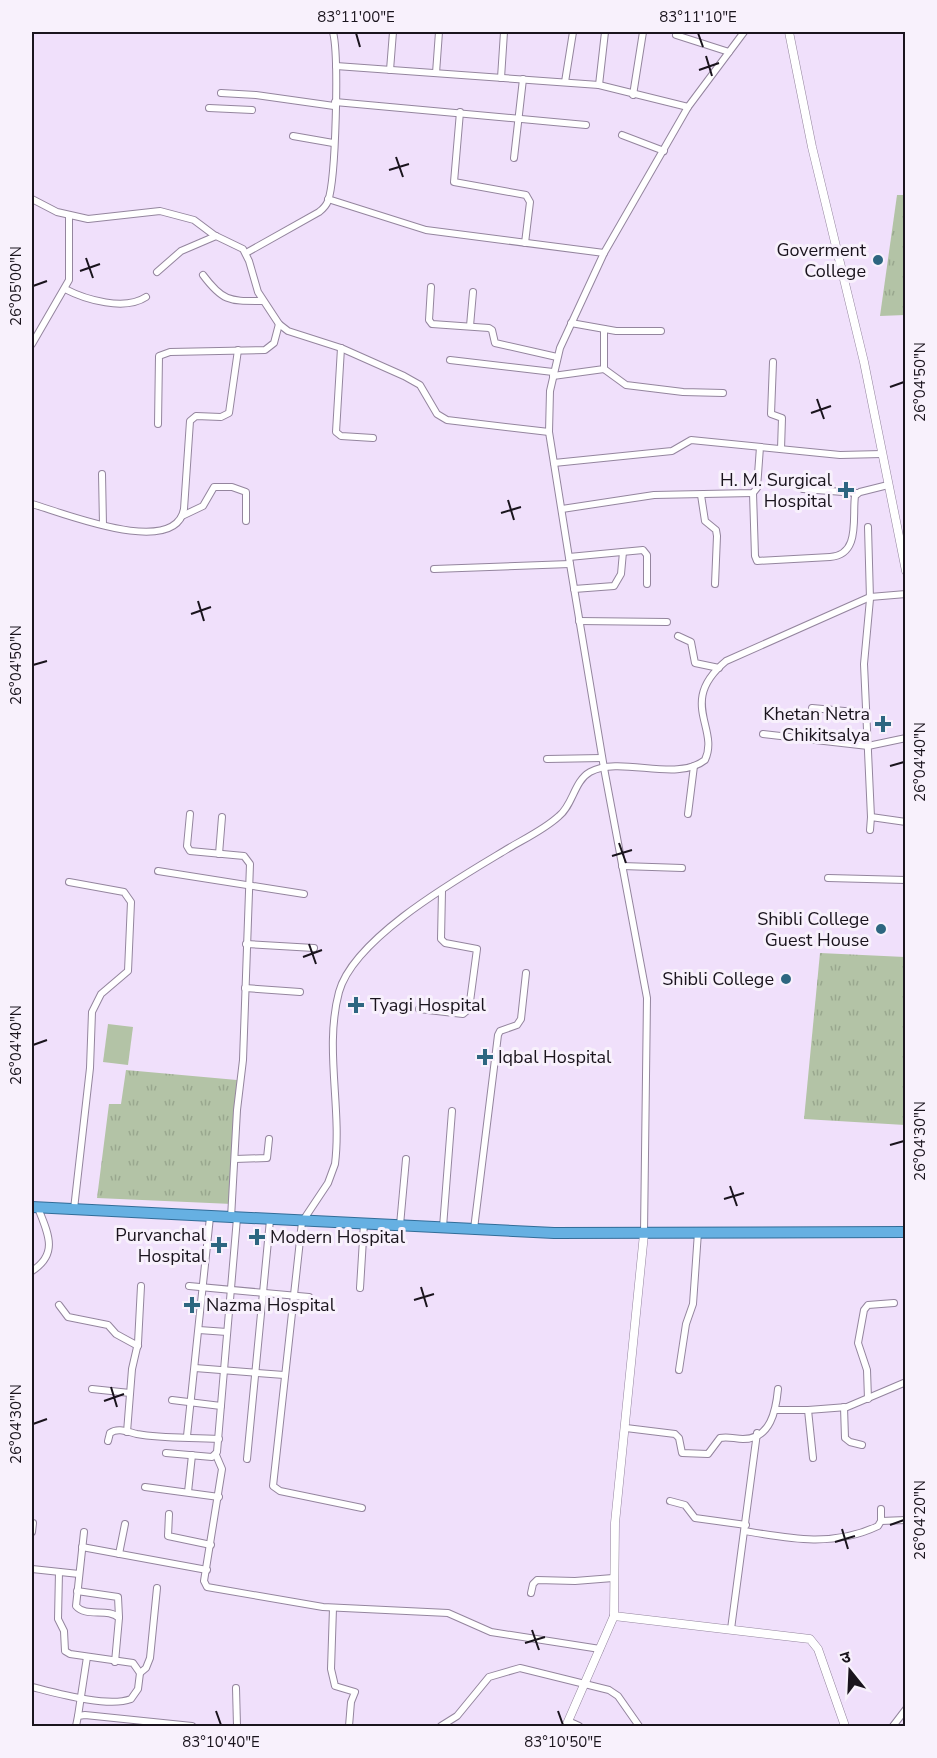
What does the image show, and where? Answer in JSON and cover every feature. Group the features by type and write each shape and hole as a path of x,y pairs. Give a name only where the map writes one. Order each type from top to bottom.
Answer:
{"highway":[{"path":"35,1208 302,1222 644,1234 906,1232"}],"street":[{"path":"246,253 319,212 328,199 336,66 333,32"},
{"path":"390,70 393,32"},
{"path":"436,73 439,32"},
{"path":"501,78 504,32"},
{"path":"565,82 573,32"},
{"path":"599,85 605,32"},
{"path":"633,95 643,32"},
{"path":"579,1726 567,1724 614,1616 615,1523 644,1234 647,998 602,758 549,432 553,374 557,357 571,323 604,253 688,107 744,32"},
{"path":"789,32 812,147 864,362 906,571"},
{"path":"676,35 729,51"},
{"path":"336,66 599,85 688,107"},
{"path":"514,158 523,80"},
{"path":"221,93 334,104 459,112 586,125"},
{"path":"241,109 243,94"},
{"path":"209,108 252,110"},
{"path":"459,112 454,182 526,195 530,202 525,243"},
{"path":"622,135 664,152"},
{"path":"293,136 333,143"},
{"path":"32,199 69,215 97,219 139,211 160,211 194,219 216,236 238,245 246,253 262,301 279,324 288,331 341,348 415,382 423,390 437,414 447,420 549,432"},
{"path":"328,199 416,228 604,253"},
{"path":"32,344 66,289 70,274 69,215"},
{"path":"157,272 181,251 216,236"},
{"path":"203,275 216,293 226,300 262,301"},
{"path":"431,287 430,322 490,328 493,340 497,344 557,357"},
{"path":"66,289 84,298 120,303 130,303 146,297"},
{"path":"471,326 473,292"},
{"path":"571,323 604,329 661,331"},
{"path":"158,424 159,356 170,352 269,349 274,342 279,324"},
{"path":"604,329 604,369"},
{"path":"341,348 336,432 341,436 373,438"},
{"path":"182,516 190,421 196,416 221,417 229,412 238,350"},
{"path":"450,360 553,374 604,369 626,385 723,393"},
{"path":"773,362 771,414 782,418 781,449"},
{"path":"554,463 672,452 691,440 840,455 882,454"},
{"path":"760,447 757,488 753,493 754,556 757,561 837,557 845,553 855,525 856,494"},
{"path":"102,474 103,525"},
{"path":"803,489 856,494 888,484"},
{"path":"32,504 61,515 150,533 174,526 182,516 203,506 214,487 232,487 246,492 246,520"},
{"path":"562,508 654,495 753,493"},
{"path":"700,495 705,521 716,531 717,536 715,584"},
{"path":"868,526 870,599 864,664 870,830"},
{"path":"569,557 643,550 647,553 647,584"},
{"path":"574,590 614,586 621,574 623,552"},
{"path":"434,569 570,564"},
{"path":"362,1508 275,1489 284,1375 302,1222 328,1183 334,1164 334,1039 336,1007 343,981 358,957 372,943 442,891 560,816 570,804 582,778 593,771 604,768 694,766 705,760 708,756 701,712 702,698 712,675 719,668 745,653 870,599 870,597 906,594"},
{"path":"579,621 667,622"},
{"path":"678,636 691,642 695,663 719,668"},
{"path":"812,708 866,713"},
{"path":"763,734 868,746 906,738"},
{"path":"547,759 602,758"},
{"path":"688,814 694,766"},
{"path":"190,814 188,849 194,853 248,857 250,864 230,1290 216,1455 222,1469 205,1584 210,1588 333,1608 448,1613 491,1632 600,1649"},
{"path":"219,854 222,817"},
{"path":"871,817 906,822"},
{"path":"622,866 682,868"},
{"path":"158,871 304,894"},
{"path":"828,878 906,880"},
{"path":"69,882 124,892 131,902 128,971 101,994 92,1012 90,1068 74,1209"},
{"path":"419,1009 463,1014 470,1010 478,952 476,947 445,943 441,939 442,891"},
{"path":"246,944 314,948"},
{"path":"474,1229 498,1035 500,1031 517,1025 521,1019 526,973"},
{"path":"245,988 300,992"},
{"path":"442,1227 452,1111"},
{"path":"235,1160 267,1158 269,1139"},
{"path":"400,1225 406,1159"},
{"path":"32,1271 43,1263 50,1248 49,1236 35,1208"},
{"path":"187,1436 210,1217"},
{"path":"247,1460 270,1220"},
{"path":"360,1288 364,1223"},
{"path":"679,1370 686,1324 693,1304 698,1232"},
{"path":"127,1432 130,1393 138,1346 141,1286"},
{"path":"189,1286 309,1297"},
{"path":"868,1399 867,1370 859,1347 864,1310 868,1305 894,1303"},
{"path":"59,1305 68,1317 108,1325 116,1334 138,1346"},
{"path":"199,1330 226,1332"},
{"path":"195,1368 284,1375"},
{"path":"776,1410 844,1407 906,1382"},
{"path":"92,1389 130,1393"},
{"path":"626,1428 675,1434 679,1438 682,1453 703,1455 711,1450 720,1438 745,1439 771,1423 776,1410 778,1389"},
{"path":"172,1400 221,1406"},
{"path":"844,1407 845,1438 862,1445"},
{"path":"808,1410 813,1458"},
{"path":"108,1441 112,1431 159,1438 187,1436 219,1439"},
{"path":"731,1629 757,1433"},
{"path":"166,1453 216,1455"},
{"path":"188,1492 192,1455"},
{"path":"145,1487 219,1497"},
{"path":"670,1501 685,1505 695,1518 819,1541 875,1528 881,1521 881,1509"},
{"path":"169,1514 168,1536 211,1545"},
{"path":"881,1521 906,1520"},
{"path":"32,1532 33,1523"},
{"path":"119,1554 124,1524"},
{"path":"84,1532 77,1609 114,1614 119,1618"},
{"path":"82,1547 207,1570"},
{"path":"32,1569 79,1574"},
{"path":"59,1572 58,1618 64,1631 63,1647 67,1653 133,1663 140,1673"},
{"path":"531,1593 533,1584 537,1580 575,1581 613,1578"},
{"path":"32,1687 81,1698 118,1701 132,1699 138,1689 140,1673 149,1664 157,1588"},
{"path":"77,1591 118,1597 119,1618 115,1662"},
{"path":"333,1608 331,1669 335,1686 355,1692 351,1702 350,1726"},
{"path":"614,1616 810,1639 818,1649 845,1726"},
{"path":"76,1726 87,1657"},
{"path":"441,1726 457,1716 489,1677 520,1668 585,1682 615,1692 639,1726"},
{"path":"236,1688 237,1726"},
{"path":"893,1726 906,1709"},
{"path":"78,1716 167,1726 192,1726"},
{"path":"106,1726 107,1718"}],"green space":[{"path":"897,195 905,195 905,315 880,316"},
{"path":"820,953 905,957 905,1125 804,1119"},
{"path":"108,1024 133,1027 128,1065 103,1062"},
{"path":"126,1070 237,1080 232,1204 97,1198 109,1104 121,1104"}],"place":[{"name":"Goverment College","path":"878,260"},
{"name":"H. M. Surgical Hospital","path":"846,490"},
{"name":"Khetan Netra Chikitsalya","path":"883,724"},
{"name":"Shibli College Guest House","path":"881,929"},
{"name":"Shibli College","path":"786,979"},
{"name":"Tyagi Hospital","path":"356,1005"},
{"name":"Iqbal Hospital","path":"485,1057"},
{"name":"Modern Hospital","path":"257,1237"},
{"name":"Purvanchal Hospital","path":"219,1245"},
{"name":"Nazma Hospital","path":"192,1305"}]}
